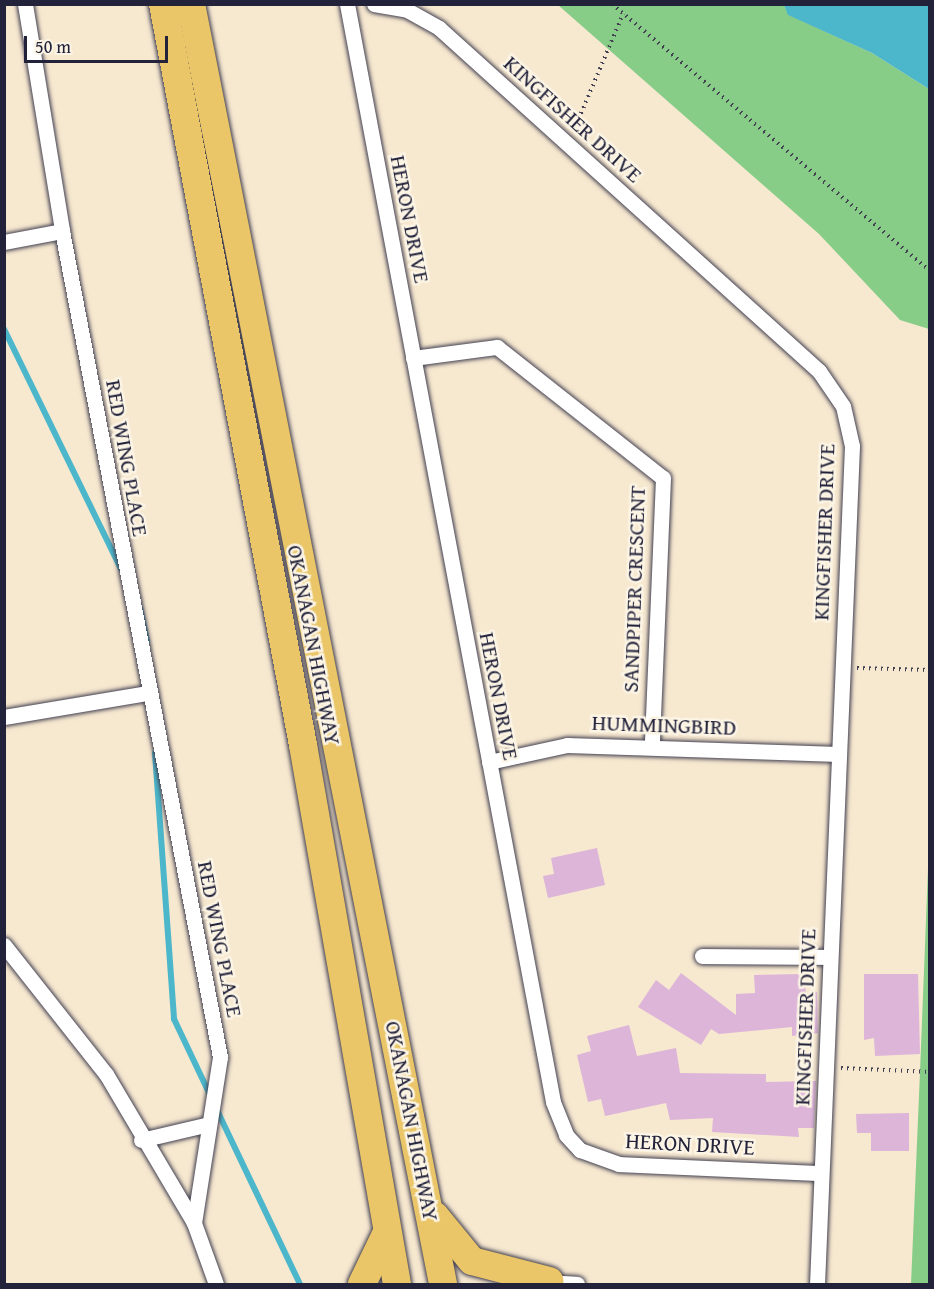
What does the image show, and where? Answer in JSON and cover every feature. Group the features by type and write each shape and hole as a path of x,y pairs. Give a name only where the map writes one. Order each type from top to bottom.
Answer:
{"highway":[{"name":"OKANAGAN HIGHWAY","path":"163,4 303,745 397,1284"},
{"name":"OKANAGAN HIGHWAY","path":"191,4 443,1284"},
{"path":"428,1205 451,1242 472,1261 540,1283"},
{"path":"362,1284 387,1232"}],"street":[{"name":"RED WING PLACE","path":"25,4 62,231 148,693 220,1057 194,1223"},
{"name":"HERON DRIVE","path":"347,4 553,1102 566,1136 580,1150 619,1164 821,1173"},
{"name":"KINGFISHER DRIVE","path":"374,4 407,10 439,28 819,371 843,406 852,446 816,1284"},
{"path":"4,242 62,231"},
{"name":"SANDPIPER CRESCENT","path":"413,358 497,347 663,478 652,745"},
{"path":"4,717 148,693"},
{"name":"HUMMINGBIRD","path":"489,762 567,745 652,745 839,754"},
{"path":"4,945 105,1074 141,1140 194,1223 216,1284"},
{"path":"702,956 830,957"},
{"path":"141,1140 209,1124"},
{"path":"540,1283 577,1284"}],"path":[{"path":"612,4 930,271"},
{"path":"568,144 623,14"},
{"path":"842,667 930,670"},
{"path":"825,1067 930,1072"}],"green space":[{"path":"558,5 784,5 789,15 872,53 929,89 929,329 900,320 819,234"},
{"path":"929,843 930,1284 911,1284 920,1072"}],"water":[{"path":"784,5 929,5 929,89 872,53 788,15"}],"building":[{"path":"597,848 605,885 548,898 543,876 554,874 551,858"},
{"path":"681,973 736,1015 736,994 755,993 754,975 804,974 806,994 817,992 818,1033 792,1036 792,1027 719,1034 711,1029 701,1045 638,1007 656,980 669,990"},
{"path":"864,974 918,974 920,1054 875,1056 874,1038 864,1040"},
{"path":"629,1025 637,1056 676,1048 680,1073 766,1074 766,1082 816,1081 814,1128 798,1128 799,1137 712,1132 713,1118 670,1120 666,1103 605,1116 601,1099 588,1102 577,1055 591,1051 587,1036"},
{"path":"909,1113 909,1151 871,1151 871,1133 857,1133 856,1114"}],"waterway":[{"path":"4,329 121,569"},
{"path":"140,608 147,641"},
{"path":"155,753 174,1019 211,1097"},
{"path":"215,1106 300,1284"}]}
